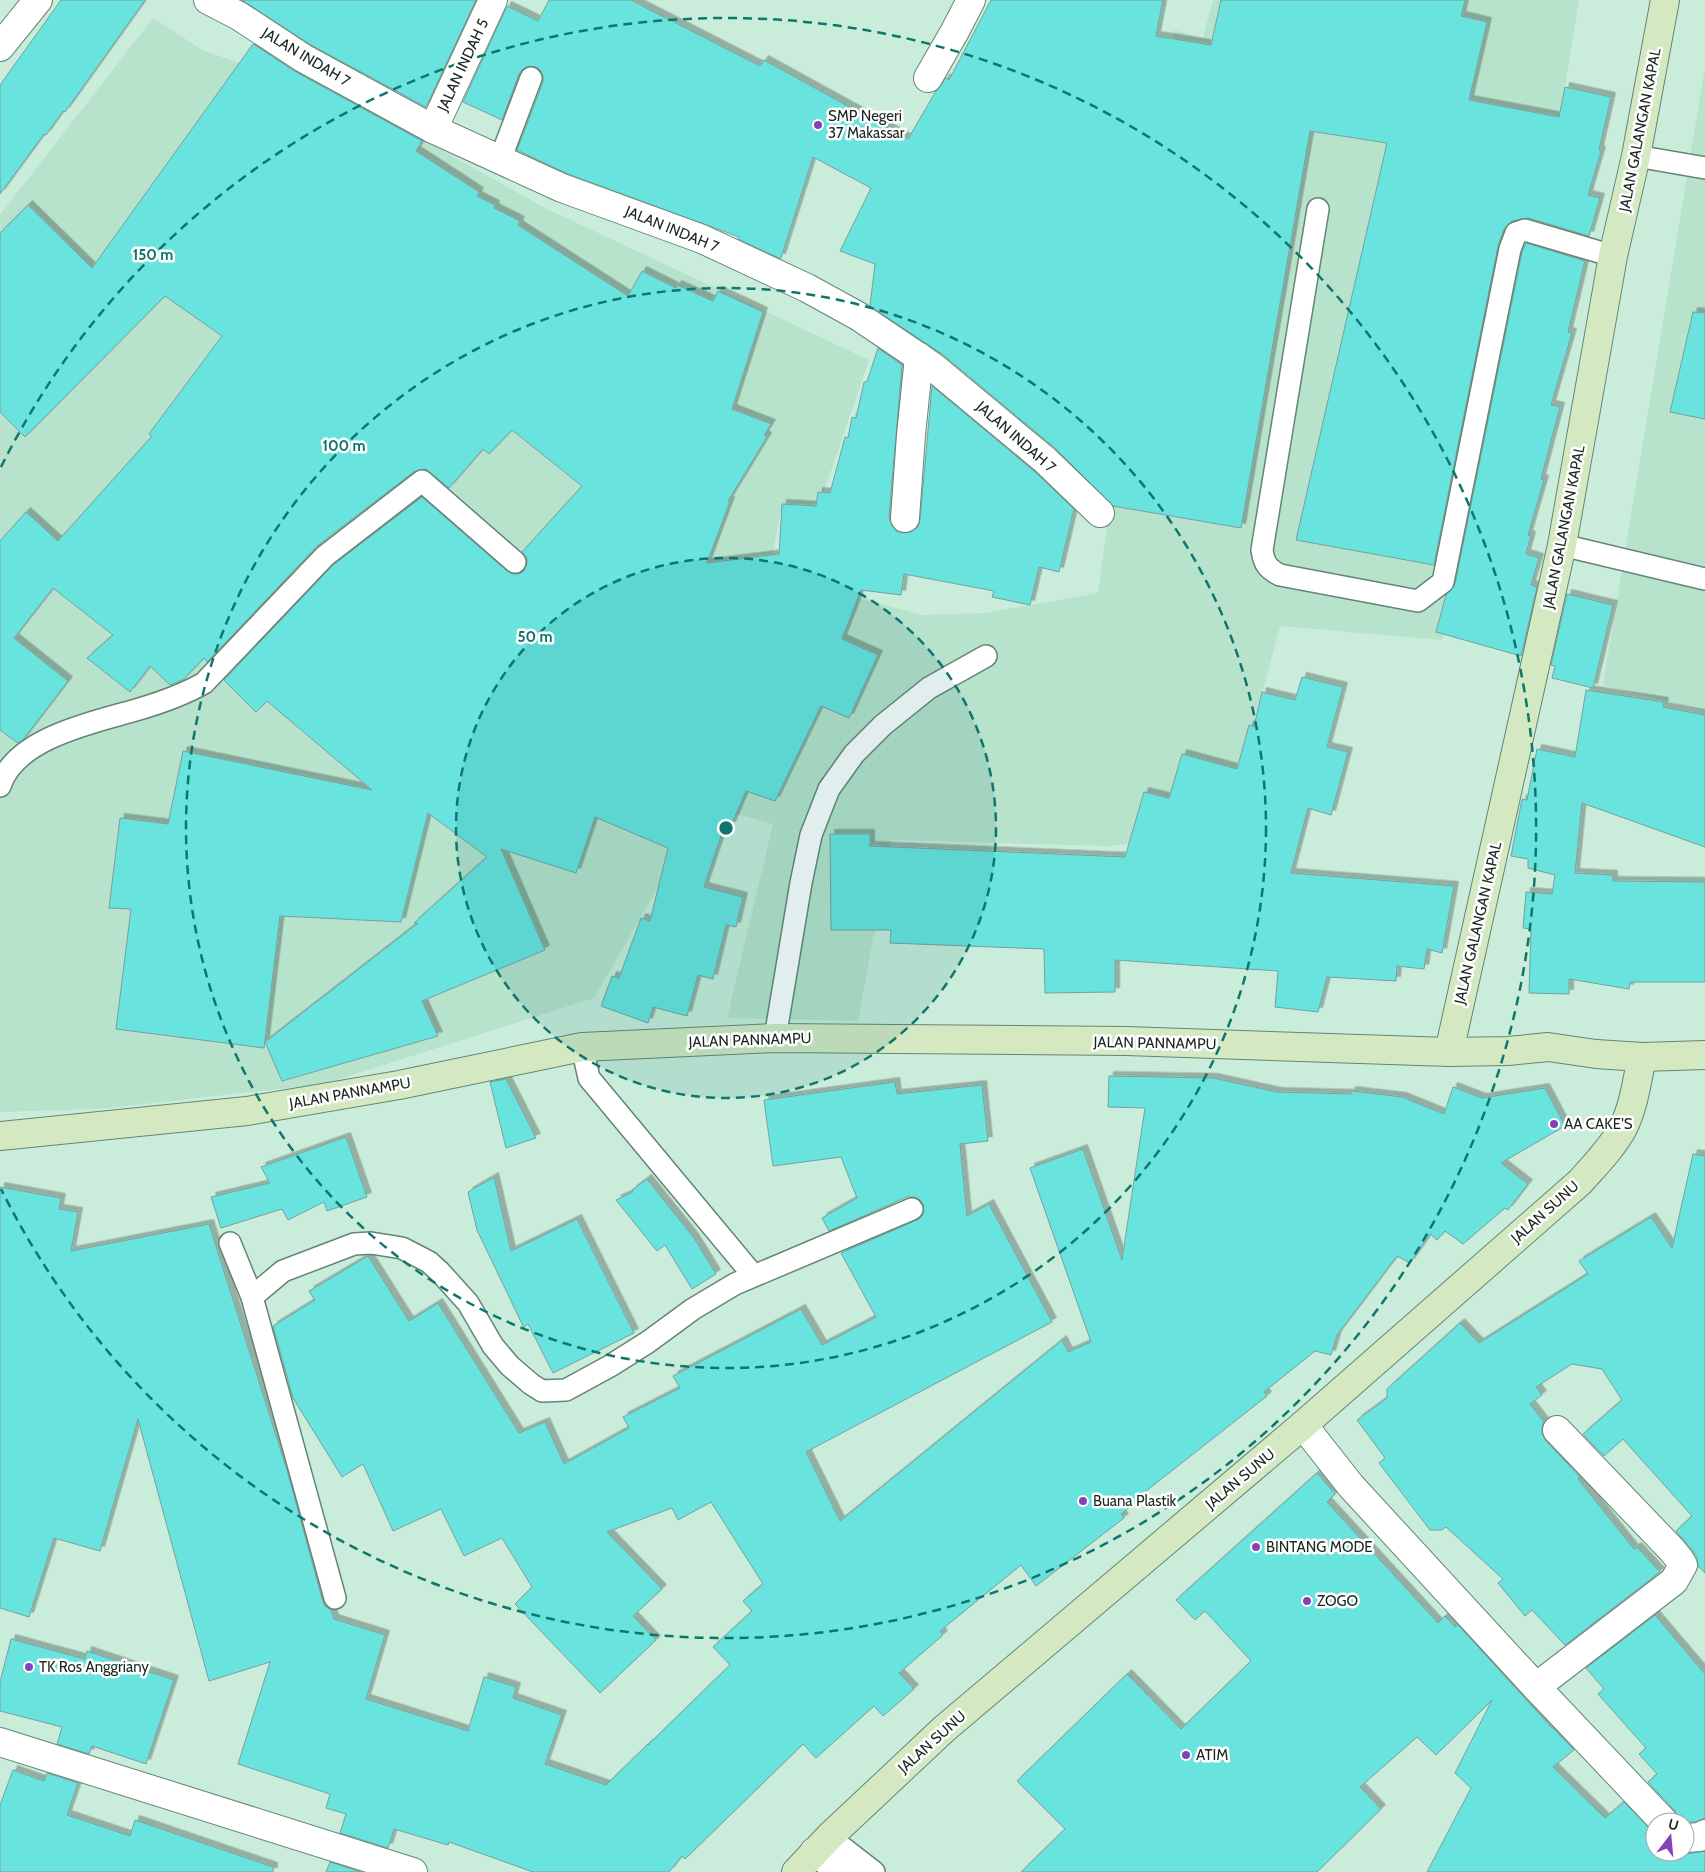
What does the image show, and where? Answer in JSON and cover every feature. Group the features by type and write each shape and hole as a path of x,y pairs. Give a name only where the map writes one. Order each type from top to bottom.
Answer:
{"main road":[{"name":"JALAN GALANGAN KAPAL","path":"1449,1052 1562,545 1614,256 1636,156 1665,0"},
{"name":"JALAN PANNAMPU","path":"0,1136 247,1112 399,1085 582,1047 775,1038 1126,1041 1449,1052 1508,1051 1545,1058 1596,1054 1642,1057 1705,1055"},
{"name":"JALAN SUNU","path":"796,1872 822,1844 944,1729 1303,1425 1580,1182 1606,1153 1623,1127 1633,1099 1642,1057"}],"street":[{"path":"0,47 38,0"},
{"name":"JALAN INDAH 7","path":"208,0 239,16 303,58 433,129 562,188 702,239 807,288 858,316 919,357 1045,460 1100,513"},
{"name":"JALAN INDAH 5","path":"433,129 493,0"},
{"path":"928,78 971,0"},
{"path":"905,518 919,357"},
{"path":"1303,1425 1351,1486 1655,1812"},
{"path":"1536,1686 1674,1581 1682,1565 1672,1550 1557,1430"},
{"path":"0,1742 413,1872"},
{"path":"822,1844 844,1872"}],"lane":[{"path":"500,160 531,78"},
{"path":"1636,156 1705,168"},
{"path":"1318,209 1262,550 1264,562 1269,570 1280,575 1418,602 1443,582 1510,249 1516,233 1526,230 1614,256"},
{"path":"0,786 11,766 38,745 73,728 163,702 204,683 325,556 422,481 515,562"},
{"path":"1562,545 1705,579"},
{"path":"775,1038 811,835 828,789 854,754 883,725 929,688 986,656"},
{"path":"582,1047 589,1078 753,1275"},
{"path":"252,1297 283,1271 354,1244 371,1243 402,1248 429,1262 440,1272 468,1303 493,1346 510,1366 542,1391 566,1390 580,1384 648,1342 692,1309 735,1284 912,1210"},
{"path":"230,1243 252,1297 335,1598"},
{"path":"822,1844 874,1872"}],"shaded area":[{"path":"1213,0 1579,0 1560,117 1534,253 1442,640 1280,626 1239,782 1222,834 1107,846 891,840 858,1021 727,1018 773,824 705,806 594,998 324,1084 99,1109 0,1112 0,215 153,18 204,51 354,101 545,208 869,360 820,503 781,509 769,574 922,615 986,613 1098,593 1174,30 1203,38"},
{"path":"1705,67 1705,711 1603,685"}],"building":[{"path":"61,0 145,0 65,112 63,111 46,135 44,134 0,194 0,85"},
{"path":"242,0 476,0 426,107 311,45"},
{"path":"549,0 631,0 760,66 764,60 908,139 936,91 946,78 949,80 991,0 1163,0 1156,36 1211,45 1221,0 1465,0 1461,16 1487,22 1469,100 1559,117 1565,87 1611,97 1599,150 1601,151 1588,195 1600,198 1589,236 1528,218 1512,221 1504,229 1498,246 1434,565 1296,540 1387,143 1310,131 1241,528 1113,506 1055,448 942,354 870,306 875,264 840,251 871,188 813,157 781,258 779,258 738,239 739,237 568,174 517,150 543,82 543,76 536,67 529,66 519,74 502,120 463,102 507,6 538,21"},
{"path":"253,44 296,72 422,141 416,151 479,192 477,196 495,205 494,208 520,221 518,225 628,296 642,271 676,288 677,285 713,301 718,291 763,312 732,409 771,424 764,435 767,437 728,501 730,501 707,563 779,554 782,504 816,506 818,492 830,493 845,437 848,438 852,417 856,418 864,382 867,382 878,348 902,365 889,517 896,531 903,533 911,532 918,527 920,520 932,386 1035,472 1074,509 1059,572 1039,567 1030,605 992,597 994,591 904,574 901,595 861,590 842,639 878,655 849,718 821,706 775,801 746,791 731,826 725,824 704,887 743,897 736,927 726,925 713,979 698,975 687,1016 653,1007 648,1023 601,1006 612,976 619,978 641,918 650,921 668,848 595,817 576,873 501,849 545,950 422,1001 438,1036 282,1081 265,1042 418,923 414,923 487,857 428,813 401,922 280,916 264,1048 116,1029 131,909 109,908 120,818 168,824 183,751 372,790 267,701 256,712 224,680 333,565 422,497 507,571 512,574 519,574 524,571 527,564 527,558 522,552 582,486 512,430 489,454 483,449 449,488 426,469 415,471 317,546 207,662 204,658 184,679 170,685 150,666 130,692 87,658 113,635 53,588 14,638 68,681 22,741 18,743 0,730 0,541 26,512 58,541 152,436 149,434 222,336 165,296 25,437 0,412 0,233 28,205 92,268"},
{"path":"1526,243 1585,261 1568,332 1572,333 1551,405 1560,407 1541,479 1544,480 1528,535 1531,536 1526,554 1539,558 1531,585 1537,587 1521,656 1436,632 1446,595 1455,584 1522,252"},
{"path":"1693,312 1705,313 1705,419 1670,412"},
{"path":"1567,594 1613,605 1593,688 1552,678 1555,666 1551,665"},
{"path":"1302,677 1343,687 1327,747 1348,752 1331,815 1308,808 1291,873 1454,886 1442,953 1427,949 1424,969 1397,966 1396,981 1327,977 1318,1012 1275,1007 1278,971 1115,960 1115,992 1045,993 1044,949 890,943 891,930 831,930 830,834 870,834 870,846 1125,857 1144,792 1169,798 1182,754 1237,769 1249,725 1254,727 1262,692 1295,700"},
{"path":"1586,690 1664,702 1663,707 1705,715 1705,847 1582,803 1575,873 1613,875 1613,881 1705,882 1705,982 1630,982 1629,989 1569,979 1569,994 1529,993 1531,929 1523,928 1526,892 1552,894 1555,875 1528,868 1528,859 1511,856 1522,799 1527,800 1537,749 1575,757"},
{"path":"1109,1076 1213,1078 1277,1092 1351,1094 1351,1091 1402,1097 1444,1114 1453,1087 1482,1098 1545,1088 1565,1126 1501,1163 1528,1184 1508,1210 1505,1208 1463,1244 1445,1231 1437,1240 1430,1234 1410,1263 1397,1256 1337,1335 1331,1355 1315,1351 1264,1392 1267,1396 1141,1495 1143,1497 1121,1514 1124,1518 1036,1586 1021,1565 940,1631 943,1635 899,1673 914,1689 883,1716 874,1706 816,1758 803,1744 685,1859 682,1856 669,1872 533,1872 449,1842 448,1845 394,1829 388,1848 340,1833 346,1814 326,1808 330,1794 238,1764 270,1662 209,1681 138,1419 100,1551 54,1538 29,1617 0,1608 0,1187 61,1198 59,1209 78,1212 71,1251 209,1224 287,1470 323,1602 331,1610 334,1619 385,1635 366,1699 468,1731 484,1677 516,1687 513,1698 562,1715 545,1764 606,1785 648,1744 650,1745 730,1665 713,1647 752,1611 743,1601 763,1584 711,1502 678,1520 672,1508 607,1532 662,1589 633,1616 656,1640 600,1693 515,1604 532,1587 502,1538 464,1556 441,1509 393,1531 363,1464 342,1477 293,1398 273,1326 315,1300 309,1291 368,1256 409,1321 438,1303 519,1433 545,1422 564,1464 629,1428 623,1417 680,1388 673,1376 801,1309 822,1345 876,1317 841,1253 917,1220 924,1211 923,1204 919,1199 907,1197 829,1231 822,1218 857,1198 841,1157 773,1166 764,1100 895,1082 897,1094 982,1085 988,1141 960,1144 967,1216 989,1204 1052,1322 806,1452 840,1521 1062,1340 1068,1352 1091,1342 1030,1168 1083,1149 1122,1260 1145,1108 1108,1107"},
{"path":"506,1079 536,1138 506,1148 490,1082"},
{"path":"346,1137 367,1197 327,1211 324,1202 288,1220 282,1209 221,1228 211,1197 270,1183 261,1167"},
{"path":"1693,1154 1705,1156 1705,1573 1698,1566 1697,1557 1676,1531 1692,1516 1623,1439 1604,1456 1583,1434 1622,1400 1602,1369 1572,1364 1536,1387 1542,1395 1530,1404 1544,1422 1542,1434 1546,1441 1580,1477 1578,1479 1634,1549 1637,1547 1660,1572 1565,1645 1532,1610 1525,1616 1498,1583 1503,1579 1446,1527 1442,1530 1430,1530 1379,1463 1385,1458 1357,1420 1387,1398 1387,1389 1460,1323 1479,1343 1588,1274 1579,1261 1651,1217 1672,1248"},
{"path":"494,1177 511,1251 577,1219 634,1333 553,1373 528,1324 524,1328 477,1230 468,1192"},
{"path":"647,1179 694,1238 716,1274 692,1289 665,1245 657,1251 616,1200 633,1192 632,1190"},
{"path":"1317,1473 1335,1494 1327,1502 1438,1623 1445,1616 1455,1627 1458,1625 1574,1750 1553,1767 1605,1818 1624,1802 1645,1824 1645,1862 1695,1862 1695,1853 1705,1851 1705,1872 1427,1872 1471,1788 1455,1773 1492,1700 1436,1755 1417,1737 1360,1787 1381,1809 1317,1872 1021,1872 1065,1829 1017,1781 1127,1674 1181,1729 1251,1661 1205,1611 1195,1620 1176,1600"},
{"path":"1655,1615 1705,1674 1705,1818 1695,1822 1695,1812 1675,1812 1648,1782 1657,1774 1639,1754 1646,1748 1598,1694 1604,1689 1586,1668"},
{"path":"11,1639 85,1659 87,1651 174,1680 146,1764 92,1746 89,1754 57,1744 62,1727 0,1711 0,1682"},
{"path":"13,1770 44,1781 47,1773 78,1783 67,1815 130,1836 135,1820 273,1867 273,1872 0,1872 0,1805"},
{"path":"330,1862 361,1872 326,1872"}],"place":[{"name":"SMP Negeri 37 Makassar","path":"818,125"},
{"name":"AA CAKE'S","path":"1554,1124"},
{"name":"Buana Plastik","path":"1083,1501"},
{"name":"BINTANG MODE","path":"1256,1547"},
{"name":"ZOGO","path":"1307,1601"},
{"name":"TK Ros Anggriany","path":"29,1667"},
{"name":"ATIM","path":"1186,1755"}]}
